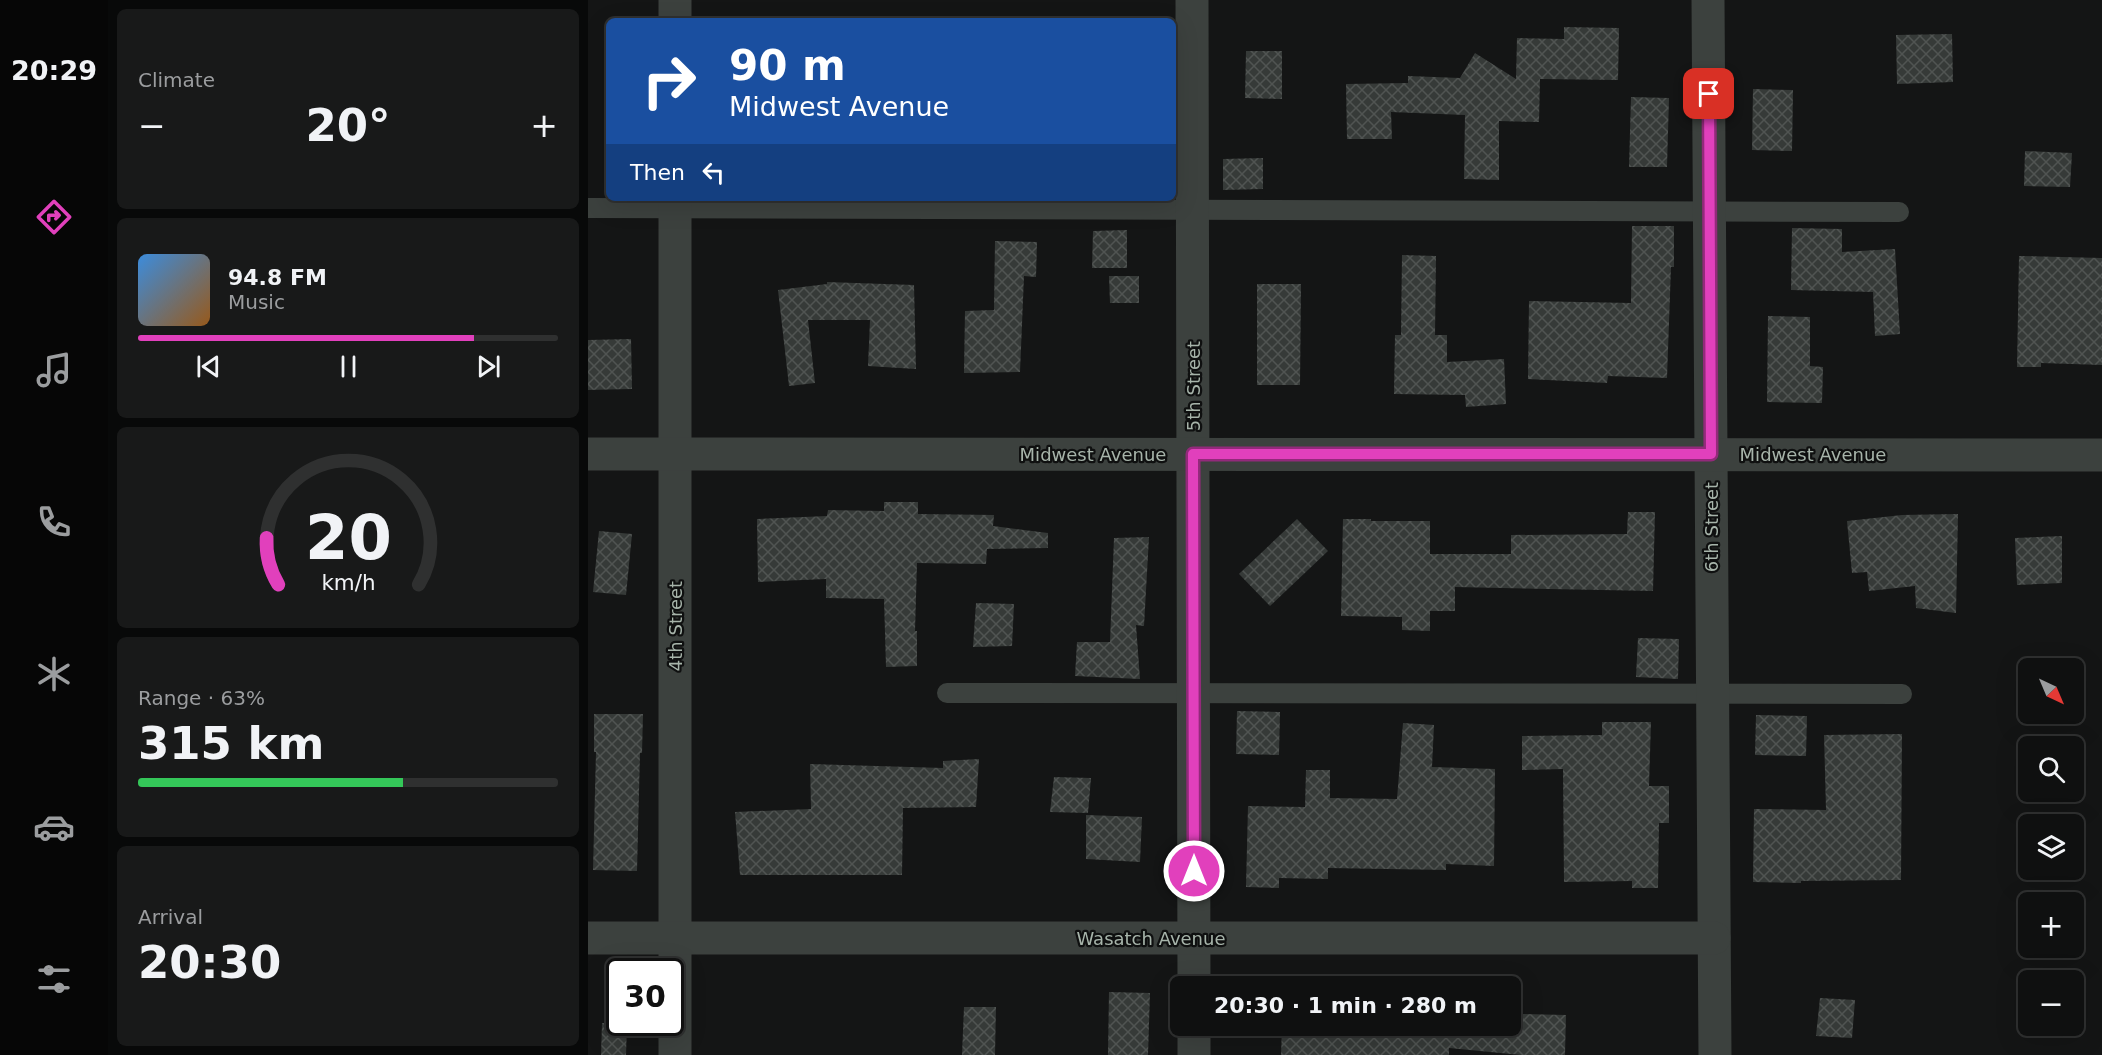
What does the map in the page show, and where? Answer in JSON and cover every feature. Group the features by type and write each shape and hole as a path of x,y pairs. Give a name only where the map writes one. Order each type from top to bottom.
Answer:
{"street":[{"path":"675,0 675,18"},
{"name":"5th Street","path":"1192,0 1194,976"},
{"name":"6th Street","path":"1708,0 1715,1055"},
{"name":"4th Street","path":"675,203 675,1055"},
{"name":"Midwest Avenue","path":"588,454 2102,455"},
{"name":"Wasatch Avenue","path":"588,938 1714,938"},
{"path":"1194,1036 1194,1055"}],"lane":[{"path":"588,208 675,203 1193,210 1899,212"},
{"path":"947,693 1902,694"}],"building":[{"path":"1564,27 1619,28 1618,80 1540,79 1539,122 1499,121 1499,180 1464,179 1465,115 1391,112 1392,139 1347,139 1346,84 1408,83 1408,76 1460,78 1475,53 1516,79 1517,38 1564,39"},
{"path":"1952,34 1953,82 1897,84 1896,35"},
{"path":"1246,51 1282,51 1282,99 1245,98"},
{"path":"1753,89 1793,90 1792,151 1752,150"},
{"path":"1631,97 1669,98 1667,167 1629,167"},
{"path":"2025,151 2072,153 2070,187 2024,186"},
{"path":"1263,158 1263,189 1223,190 1223,159"},
{"path":"1632,226 1674,226 1674,267 1671,267 1667,378 1608,376 1607,383 1528,379 1529,301 1631,303"},
{"path":"1792,228 1842,229 1842,252 1895,249 1900,334 1875,336 1873,292 1791,290"},
{"path":"1127,230 1127,268 1092,268 1093,231"},
{"path":"995,241 1037,242 1036,277 1024,276 1020,372 964,373 965,311 994,310"},
{"path":"1402,255 1436,256 1435,335 1447,335 1447,362 1504,359 1506,404 1466,407 1465,395 1394,394 1395,335 1401,335"},
{"path":"2019,256 2102,258 2102,365 2041,363 2041,367 2017,367"},
{"path":"1109,276 1139,276 1139,303 1110,303"},
{"path":"827,282 914,285 916,369 868,366 870,320 808,320 815,383 789,386 778,290 827,284"},
{"path":"1257,284 1301,284 1300,385 1257,385"},
{"path":"1768,316 1810,317 1810,366 1823,367 1822,403 1767,402"},
{"path":"631,339 632,389 588,390 588,340"},
{"path":"884,502 918,502 918,514 994,515 993,526 1048,533 1048,548 987,549 986,564 917,563 915,631 917,631 917,666 886,667 884,599 826,598 826,579 758,582 757,519 827,516 828,510 884,511"},
{"path":"1628,512 1655,512 1653,591 1455,587 1455,611 1430,611 1430,631 1402,630 1402,617 1341,616 1343,519 1430,521 1430,554 1511,554 1511,535 1627,534"},
{"path":"1958,514 1956,613 1916,608 1915,586 1869,591 1867,572 1852,573 1847,521 1902,515"},
{"path":"1297,519 1328,551 1270,606 1239,574"},
{"path":"599,531 632,534 626,595 593,592"},
{"path":"2062,536 2062,583 2017,585 2015,538"},
{"path":"1149,537 1144,626 1136,625 1140,679 1075,676 1077,642 1110,642 1114,538"},
{"path":"976,603 1014,604 1012,646 973,647"},
{"path":"1638,638 1679,639 1678,679 1636,677"},
{"path":"1237,711 1280,712 1279,755 1236,754"},
{"path":"594,714 643,714 637,871 593,870 596,752 594,752"},
{"path":"1756,715 1807,716 1806,756 1755,755"},
{"path":"1602,722 1651,722 1649,786 1669,786 1669,823 1659,823 1658,888 1632,888 1632,881 1564,882 1563,769 1522,770 1522,736 1602,735"},
{"path":"1403,723 1434,725 1432,767 1495,769 1494,866 1446,864 1446,870 1328,868 1328,879 1279,878 1279,888 1246,887 1248,806 1305,807 1306,770 1330,770 1330,798 1397,799"},
{"path":"1902,734 1901,880 1753,882 1754,809 1826,810 1824,735"},
{"path":"979,759 976,807 903,808 902,875 740,875 735,812 811,809 810,764 943,768 943,761"},
{"path":"1054,777 1091,778 1088,813 1050,812"},
{"path":"1086,815 1142,817 1140,862 1086,859"},
{"path":"1109,992 1150,993 1148,1055 1108,1055"},
{"path":"1820,998 1855,1000 1852,1038 1816,1036"},
{"path":"964,1007 996,1007 995,1055 962,1055"},
{"path":"1521,1014 1566,1015 1565,1055 1521,1055 1449,1048 1449,1055 1281,1055 1282,1036 1521,1036"},
{"path":"602,1023 606,1023 606,1036 627,1036 626,1055 601,1055"}],"route":[{"path":"1194,871 1193,454 1711,454 1709,94"}]}
